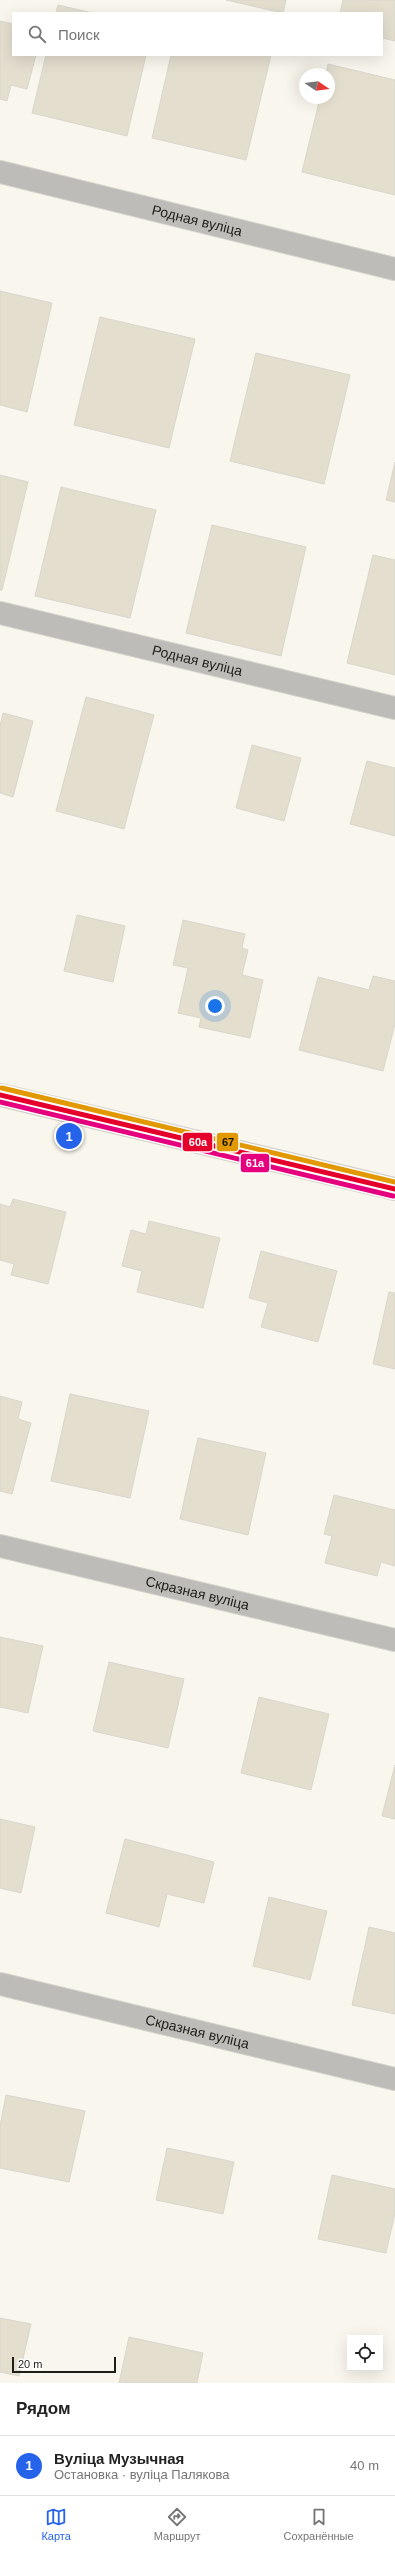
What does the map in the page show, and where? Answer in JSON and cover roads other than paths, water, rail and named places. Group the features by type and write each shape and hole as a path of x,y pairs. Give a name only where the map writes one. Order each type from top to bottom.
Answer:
{"street":[{"name":"Родная вуліца","path":"0,172 395,269"},
{"name":"Родная вуліца","path":"0,613 395,708"},
{"path":"0,1095 395,1189"},
{"name":"Скразная вуліца","path":"0,1546 395,1640"},
{"name":"Скразная вуліца","path":"0,1984 395,2079"}],"place":[{"name":"Вуліца Музычная","path":"69,1136"}]}
